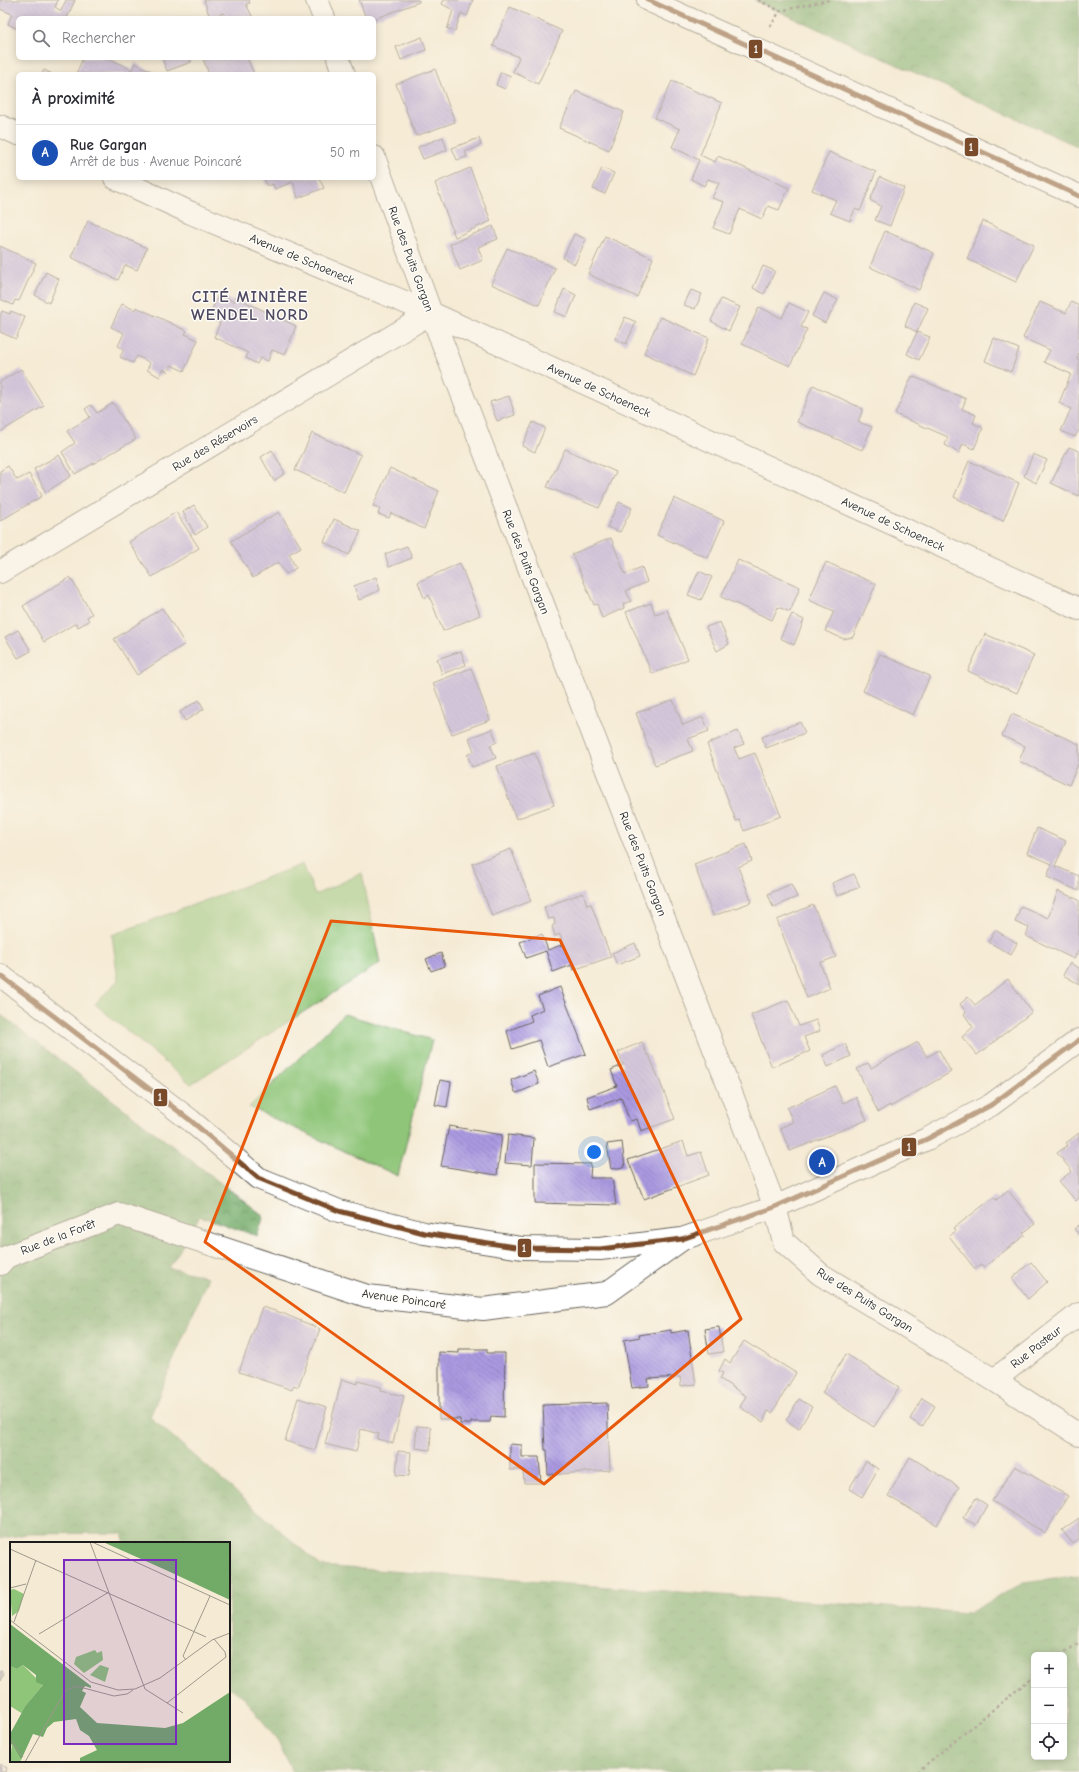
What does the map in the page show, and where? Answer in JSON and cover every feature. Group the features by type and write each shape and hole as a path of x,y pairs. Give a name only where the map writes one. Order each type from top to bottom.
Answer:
{"street":[{"path":"317,0 323,16"},
{"path":"648,0 1079,196"},
{"path":"339,60 343,72"},
{"path":"0,126 16,133"},
{"name":"Rue des Puits Gargan","path":"376,163 430,313 774,1207 784,1242 820,1274 994,1380 1079,1435"},
{"name":"Avenue de Schoeneck","path":"119,180 191,213 430,313 1079,609"},
{"name":"Rue des Réservoirs","path":"0,572 430,313"},
{"name":"Avenue Poincaré","path":"0,974 190,1120 258,1178 339,1211 424,1232 522,1248 600,1249 682,1239 774,1207 927,1139 991,1105 1079,1040"},
{"name":"Avenue Poincaré","path":"119,1214 367,1296 483,1309 607,1293 682,1239"},
{"name":"Rue de la Forêt","path":"0,1264 6,1258 119,1214"},
{"name":"Rue Pasteur","path":"994,1380 1079,1314"}],"path":[{"path":"758,0 780,11 829,0"},
{"path":"757,50 780,11"},
{"path":"1065,1652 1079,1643"},
{"path":"917,1772 1031,1678"}],"highlighted area":[{"path":"331,921 560,940 741,1319 544,1484 205,1242"}],"green space":[{"path":"754,0 1079,0 1079,147"},
{"path":"303,864 315,895 362,873 380,963 191,1084 95,1004 118,980 112,935"},
{"path":"0,1014 264,1216 257,1236 200,1216 169,1268 208,1277 150,1417 321,1566 969,1613 1023,1583 1079,1576 1079,1772 292,1772 278,1741 244,1697 230,1688 230,1542 125,1542 122,1533 26,1534 0,1539"},
{"path":"344,1014 432,1040 398,1176 249,1107"}],"building":[{"path":"0,0 58,0 55,7 61,11 66,0 75,0 68,16 16,16 16,28 8,24 12,14 0,9"},
{"path":"204,0 249,0 250,3 246,4 252,16 226,16 224,13 216,16 209,16"},
{"path":"359,0 419,0 419,2 376,18 376,16 365,16"},
{"path":"444,0 473,0 467,16 461,13 455,31 446,28 448,27 453,10 442,4"},
{"path":"510,7 562,31 538,84 513,72 519,57 493,46"},
{"path":"422,37 426,50 401,60 396,47"},
{"path":"82,60 113,60 132,70 135,63 153,72 77,72"},
{"path":"163,60 190,60 191,62 167,71"},
{"path":"203,60 248,60 253,72 208,72"},
{"path":"435,69 455,122 416,136 396,84"},
{"path":"501,72 511,76 505,89 496,85"},
{"path":"672,81 722,103 700,155 715,162 718,156 789,188 779,210 768,206 762,219 740,209 729,234 713,228 724,202 712,198 719,183 708,179 704,186 691,179 699,160 672,147 680,129 655,118"},
{"path":"576,91 624,112 609,150 559,128"},
{"path":"443,137 447,150 423,159 418,147"},
{"path":"479,138 481,145 465,152 467,157 457,160 452,148"},
{"path":"829,152 876,172 860,211 855,209 850,221 830,213 836,200 812,190"},
{"path":"470,168 491,221 455,237 435,183"},
{"path":"602,168 614,173 605,194 593,189"},
{"path":"880,177 904,188 890,226 875,220 881,206 870,200"},
{"path":"265,180 320,180 324,188 298,198 293,182 275,189 273,184 267,186"},
{"path":"88,221 147,248 137,270 125,265 118,280 71,257"},
{"path":"983,221 1034,245 1016,282 967,259"},
{"path":"493,226 498,239 478,247 483,260 460,270 450,244"},
{"path":"885,231 934,253 919,290 870,267"},
{"path":"574,234 586,239 575,264 563,258"},
{"path":"605,236 653,258 637,297 588,274"},
{"path":"0,246 36,263 19,301 15,300 13,305 0,299"},
{"path":"507,248 555,268 539,305 491,284"},
{"path":"763,266 775,271 764,294 753,288"},
{"path":"46,272 59,279 49,303 35,295"},
{"path":"564,289 576,295 567,317 555,312"},
{"path":"691,290 702,294 695,309 684,305"},
{"path":"824,293 838,300 825,323 812,316"},
{"path":"219,294 234,302 235,297 296,326 285,355 272,350 268,361 260,358 257,364 246,358 248,353 214,337 220,323 208,318"},
{"path":"721,299 740,307 729,331 711,321"},
{"path":"914,302 928,308 917,332 905,326"},
{"path":"1040,302 1066,313 1071,302 1079,306 1079,352 1077,359 1079,360 1079,430 1075,437 1061,431 1071,409 1059,403 1071,374 1044,362 1050,350 1023,338"},
{"path":"789,303 808,312 801,327 807,329 790,366 742,344 759,307 782,318"},
{"path":"122,304 135,310 136,307 162,319 187,331 185,334 198,340 184,371 171,365 168,372 163,369 160,377 147,370 150,363 137,356 133,363 120,357 124,349 118,346 124,333 111,327"},
{"path":"2,311 10,314 11,311 25,317 16,339 0,332 0,316"},
{"path":"625,317 636,322 626,344 615,339"},
{"path":"660,317 709,338 693,376 644,353"},
{"path":"917,332 930,337 919,360 907,354"},
{"path":"994,338 1019,349 1011,372 985,361"},
{"path":"21,369 44,406 0,432 0,382"},
{"path":"912,376 966,399 962,409 976,415 973,423 983,428 974,449 963,444 959,453 945,445 948,437 895,414"},
{"path":"813,385 863,409 858,422 872,427 862,450 797,422"},
{"path":"509,396 515,415 497,421 490,402"},
{"path":"113,403 136,439 75,474 62,452 75,443 67,431 90,417 85,409 91,405 97,413"},
{"path":"533,422 545,428 535,452 522,446"},
{"path":"312,433 361,455 344,492 295,470"},
{"path":"1069,447 1079,451 1079,496 1051,483"},
{"path":"565,449 616,472 599,508 547,487"},
{"path":"272,450 285,473 274,481 261,457"},
{"path":"1033,454 1047,460 1036,483 1024,476"},
{"path":"59,455 71,476 46,492 34,469"},
{"path":"969,461 1019,483 1003,521 954,497"},
{"path":"8,466 17,480 29,474 42,496 0,521 0,471"},
{"path":"390,468 439,491 424,529 391,513 389,518 378,514 380,508 373,506"},
{"path":"674,498 724,521 708,558 657,535"},
{"path":"619,502 632,508 620,532 607,527"},
{"path":"194,505 207,527 195,535 183,512"},
{"path":"176,512 199,548 152,577 129,542"},
{"path":"279,512 301,547 289,554 296,568 286,574 278,562 253,578 231,541"},
{"path":"334,519 361,531 349,555 324,542"},
{"path":"611,538 625,574 642,567 647,582 626,591 631,601 623,604 624,608 602,618 597,604 594,605 572,554"},
{"path":"407,546 412,558 389,567 385,554"},
{"path":"738,560 800,587 790,612 778,607 772,620 721,597"},
{"path":"826,562 876,584 853,637 844,639 825,631 834,611 809,600"},
{"path":"460,563 480,615 443,631 429,595 424,598 418,582"},
{"path":"699,571 712,577 701,600 688,595"},
{"path":"70,577 92,614 87,617 89,621 78,627 76,623 44,642 23,606"},
{"path":"376,577 380,590 359,600 354,586"},
{"path":"651,603 655,614 667,610 688,659 652,674 626,612"},
{"path":"162,608 185,644 137,675 114,639"},
{"path":"792,614 804,620 794,645 780,638"},
{"path":"720,622 729,644 717,651 706,627"},
{"path":"18,630 31,651 18,658 5,637"},
{"path":"985,634 1034,655 1017,693 968,671"},
{"path":"461,651 466,665 442,674 437,659"},
{"path":"880,654 930,676 913,715 863,691"},
{"path":"471,668 490,720 452,734 433,683"},
{"path":"199,700 204,709 185,721 180,712"},
{"path":"673,700 683,725 703,717 709,731 688,739 693,751 655,765 636,713"},
{"path":"1012,714 1079,744 1079,762 1069,785 1019,761 1025,746 1002,736"},
{"path":"800,722 805,733 766,748 762,737"},
{"path":"492,729 497,742 490,745 496,758 472,767 467,755 474,751 469,738"},
{"path":"738,731 744,744 734,748 739,759 755,753 781,816 744,831 740,820 736,821 707,744"},
{"path":"535,753 554,805 516,819 497,766"},
{"path":"1037,828 1066,841 1055,866 1079,876 1079,891 1047,877 1052,864 1027,853"},
{"path":"746,844 752,861 738,867 752,902 713,916 694,864"},
{"path":"511,849 531,901 492,916 472,864"},
{"path":"854,874 860,887 837,896 832,883"},
{"path":"791,884 797,897 773,907 768,894"},
{"path":"1058,891 1079,900 1079,948 1074,959 1026,936 1029,928 1015,922 1021,906 1048,918"},
{"path":"583,893 587,905 591,904 611,957 573,970 572,965 553,972 546,951 526,958 520,942 542,934 548,950 564,944 560,934 555,936 552,926 555,924 554,918 548,919 544,907"},
{"path":"813,905 836,957 820,963 830,988 807,998 777,920"},
{"path":"995,930 1017,943 1011,955 989,942"},
{"path":"635,943 640,956 617,965 612,953"},
{"path":"441,953 445,966 431,971 426,959"},
{"path":"1070,963 1079,968 1079,984 1063,975"},
{"path":"1008,979 1032,1012 977,1055 962,1037 973,1027 964,1014 966,1012 960,1004 968,997 975,1005"},
{"path":"560,987 586,1054 548,1067 539,1040 512,1049 507,1031 532,1021 530,1015 543,1009 538,996"},
{"path":"788,1000 799,1026 816,1020 820,1031 804,1037 810,1051 772,1067 751,1015"},
{"path":"642,1042 647,1055 649,1055 675,1119 641,1131 637,1119 630,1121 621,1098 590,1109 587,1097 617,1086 611,1070 623,1065 618,1052"},
{"path":"918,1042 927,1057 939,1050 951,1072 890,1107 890,1105 878,1112 857,1069 868,1063 871,1068"},
{"path":"845,1044 851,1056 828,1067 823,1055"},
{"path":"534,1071 539,1084 517,1093 515,1092 511,1080"},
{"path":"440,1080 451,1082 447,1107 435,1105"},
{"path":"835,1086 843,1103 856,1097 867,1120 790,1151 780,1128 793,1122 787,1108"},
{"path":"449,1126 502,1135 497,1175 441,1166"},
{"path":"1079,1133 1079,1198 1076,1201 1059,1181 1072,1171 1057,1153 1068,1145 1066,1143"},
{"path":"508,1135 534,1138 532,1165 505,1163"},
{"path":"683,1141 688,1156 701,1152 709,1175 644,1199 628,1160"},
{"path":"622,1142 625,1167 611,1169 607,1144"},
{"path":"535,1163 591,1164 590,1178 612,1178 616,1205 535,1203"},
{"path":"1008,1190 1035,1224 1023,1233 1025,1235 984,1267 981,1264 975,1269 949,1236 956,1231 954,1228 994,1197 996,1200"},
{"path":"1079,1225 1079,1235 1074,1229"},
{"path":"1031,1262 1047,1282 1028,1299 1012,1278"},
{"path":"262,1307 282,1313 320,1329 298,1387 294,1385 292,1390 239,1372"},
{"path":"719,1327 723,1352 709,1354 705,1329"},
{"path":"671,1330 671,1333 688,1330 696,1384 681,1386 680,1377 648,1379 649,1386 632,1388 624,1340 640,1337 639,1335"},
{"path":"744,1341 796,1373 772,1413 768,1411 763,1422 740,1407 746,1396 720,1379 723,1373 719,1371 725,1359 730,1363"},
{"path":"459,1349 487,1349 487,1353 505,1353 504,1417 491,1416 490,1422 471,1422 471,1424 460,1424 460,1419 439,1419 439,1352 459,1353"},
{"path":"846,1354 899,1387 874,1427 822,1393"},
{"path":"342,1379 357,1384 358,1381 381,1387 381,1391 404,1396 393,1443 377,1439 379,1434 361,1429 356,1452 325,1444"},
{"path":"298,1398 327,1407 315,1450 285,1441"},
{"path":"922,1398 935,1406 922,1427 910,1419"},
{"path":"799,1399 812,1407 799,1429 786,1420"},
{"path":"607,1403 610,1470 548,1475 547,1450 545,1450 543,1405"},
{"path":"417,1426 431,1427 430,1450 415,1448"},
{"path":"510,1444 522,1445 522,1457 539,1457 541,1483 524,1483 523,1470 510,1470"},
{"path":"398,1451 411,1452 409,1476 396,1475"},
{"path":"910,1457 959,1487 937,1525 888,1496"},
{"path":"866,1461 878,1469 862,1497 849,1489"},
{"path":"1015,1466 1068,1496 1045,1533 992,1501"},
{"path":"976,1498 987,1505 976,1525 963,1518"},
{"path":"1079,1518 1079,1538 1072,1543 1062,1530"},
{"path":"0,1671 4,1673 0,1681"},
{"path":"0,1764 7,1768 5,1772 0,1772"}],"transit line":[{"name":"1","path":"648,0 1079,196"},
{"name":"1","path":"0,975 190,1120 258,1178 339,1211 424,1233 522,1248 600,1249 682,1239 775,1207 927,1139 991,1105 1079,1040"}],"place":[{"name":"Rue Gargan","path":"822,1162"}],"district":[{"name":"CITÉ MINIÈRE WENDEL NORD","path":"250,306"}]}
